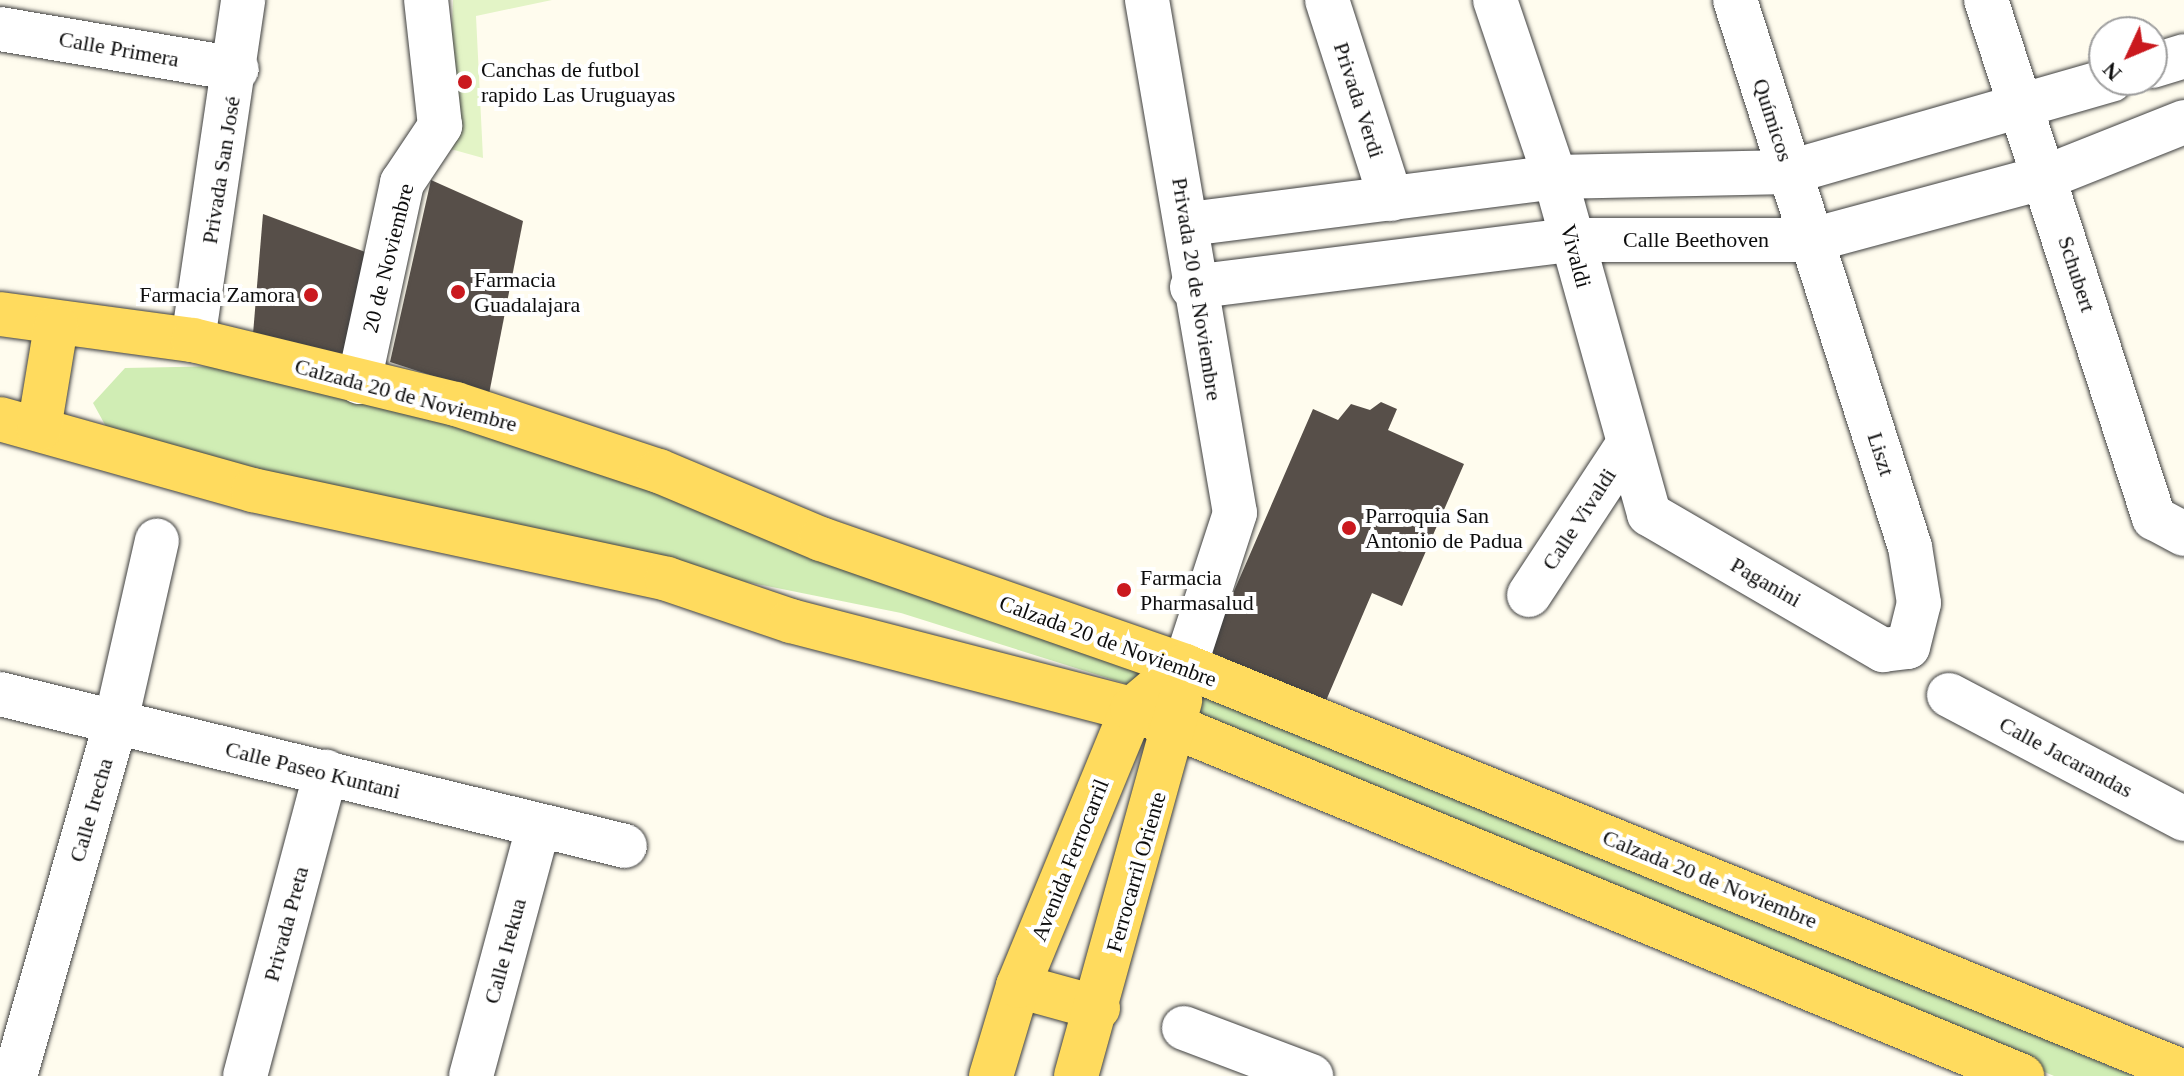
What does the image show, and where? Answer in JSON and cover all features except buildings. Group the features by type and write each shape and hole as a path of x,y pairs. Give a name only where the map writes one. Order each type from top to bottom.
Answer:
{"main road":[{"name":"Calzada 20 de Noviembre","path":"0,314 56,326 193,340 456,404 659,471 821,539 1185,666 2184,1072"},
{"path":"56,326 19,424 253,490 667,579 791,621 1132,709 2022,1076"},
{"name":"Avenida Ferrocarril","path":"991,1076 1018,986 1132,709 1185,666"},
{"name":"Ferrocarril Oriente","path":"1076,1076 1177,727 1185,666"},
{"path":"1018,986 1098,1008"}],"street":[{"name":"Privada San José","path":"193,340 237,69 243,0"},
{"name":"20 de Noviembre","path":"359,382 402,183 440,126 426,0"},
{"name":"Privada 20 de Noviembre","path":"1147,0 1189,224 1192,287 1235,513 1185,666"},
{"name":"Privada Verdi","path":"1327,0 1391,199"},
{"name":"Vivaldi","path":"1495,0 1555,177 1649,514"},
{"name":"Químicos","path":"1735,0 1812,240"},
{"name":"Schubert","path":"1986,0 2046,177 2154,518 2184,534"},
{"name":"Calle Primera","path":"0,29 237,69"},
{"path":"1189,224 1555,177 1790,172 2022,109 2088,87"},
{"name":"Calle Beethoven","path":"1192,287 1572,240 1812,240 2046,177 2184,122"},
{"name":"Liszt","path":"1812,240 1910,547 1919,603 1908,647 1883,650"},
{"name":"Calle Vivaldi","path":"1529,595 1628,444"},
{"name":"Paganini","path":"1649,514 1883,650"},
{"name":"Calle Irecha","path":"15,1076 116,721 157,541"},
{"name":"Calle Paseo Kuntani","path":"0,694 625,846"},
{"name":"Calle Jacarandas","path":"1949,695 2184,819"},
{"name":"Privada Preta","path":"245,1076 326,772"},
{"name":"Calle Irekua","path":"471,1076 538,827"},
{"path":"1184,1028 1311,1076"}],"green space":[{"name":"Canchas de futbol rapido Las Uruguayas","path":"453,0 552,0 476,16 483,158 447,148"},
{"path":"228,366 504,427 1049,624 1144,675 1133,686 901,613 577,548 109,432 93,403 125,368"},
{"path":"1211,688 2133,1076 2054,1076 1196,718 1193,697"}],"place":[{"name":"Canchas de futbol rapido Las Uruguayas","path":"465,82"},
{"name":"Farmacia Guadalajara","path":"458,292"},
{"name":"Farmacia Zamora","path":"311,295"},
{"name":"Parroquia San Antonio de Padua","path":"1349,528"},
{"name":"Farmacia Pharmasalud","path":"1124,590"}]}
